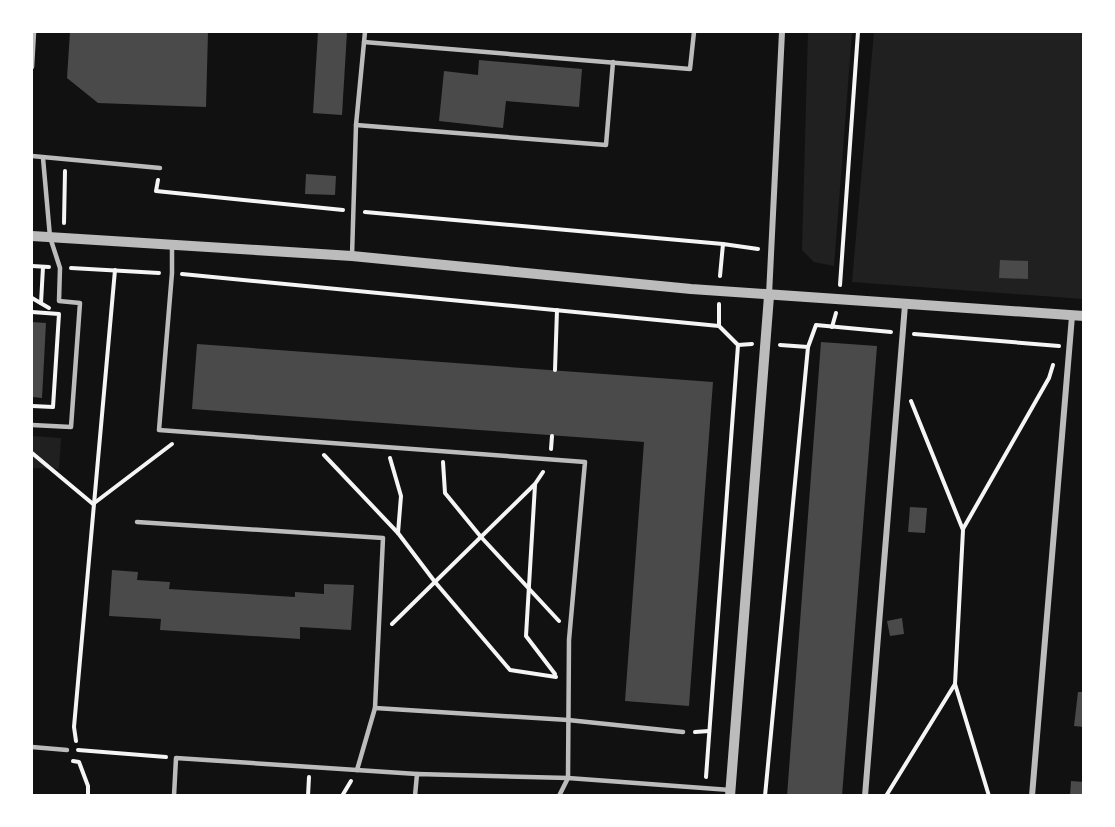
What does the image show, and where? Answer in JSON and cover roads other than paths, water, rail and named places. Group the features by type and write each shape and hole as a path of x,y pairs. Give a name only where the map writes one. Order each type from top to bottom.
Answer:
{"street":[{"path":"730,793 769,296 782,32"},
{"path":"32,236 352,256 769,296 1083,316"},
{"path":"865,795 905,305"},
{"path":"1032,795 1072,316"}],"lane":[{"path":"32,67 34,32"},
{"path":"352,256 356,125 365,32"},
{"path":"364,42 690,69 694,32"},
{"path":"356,125 606,145 613,62"},
{"path":"32,156 160,168"},
{"path":"32,425 71,427 80,303 59,301 60,268 50,237 43,158"},
{"path":"172,244 172,273 159,430 585,462 570,632 568,778 559,795"},
{"path":"136,522 382,538 375,708 357,770"},
{"path":"375,708 568,720 683,732"},
{"path":"32,747 67,750"},
{"path":"174,795 176,758 417,774 568,778 705,788 730,793"},
{"path":"415,795 417,774"}]}
